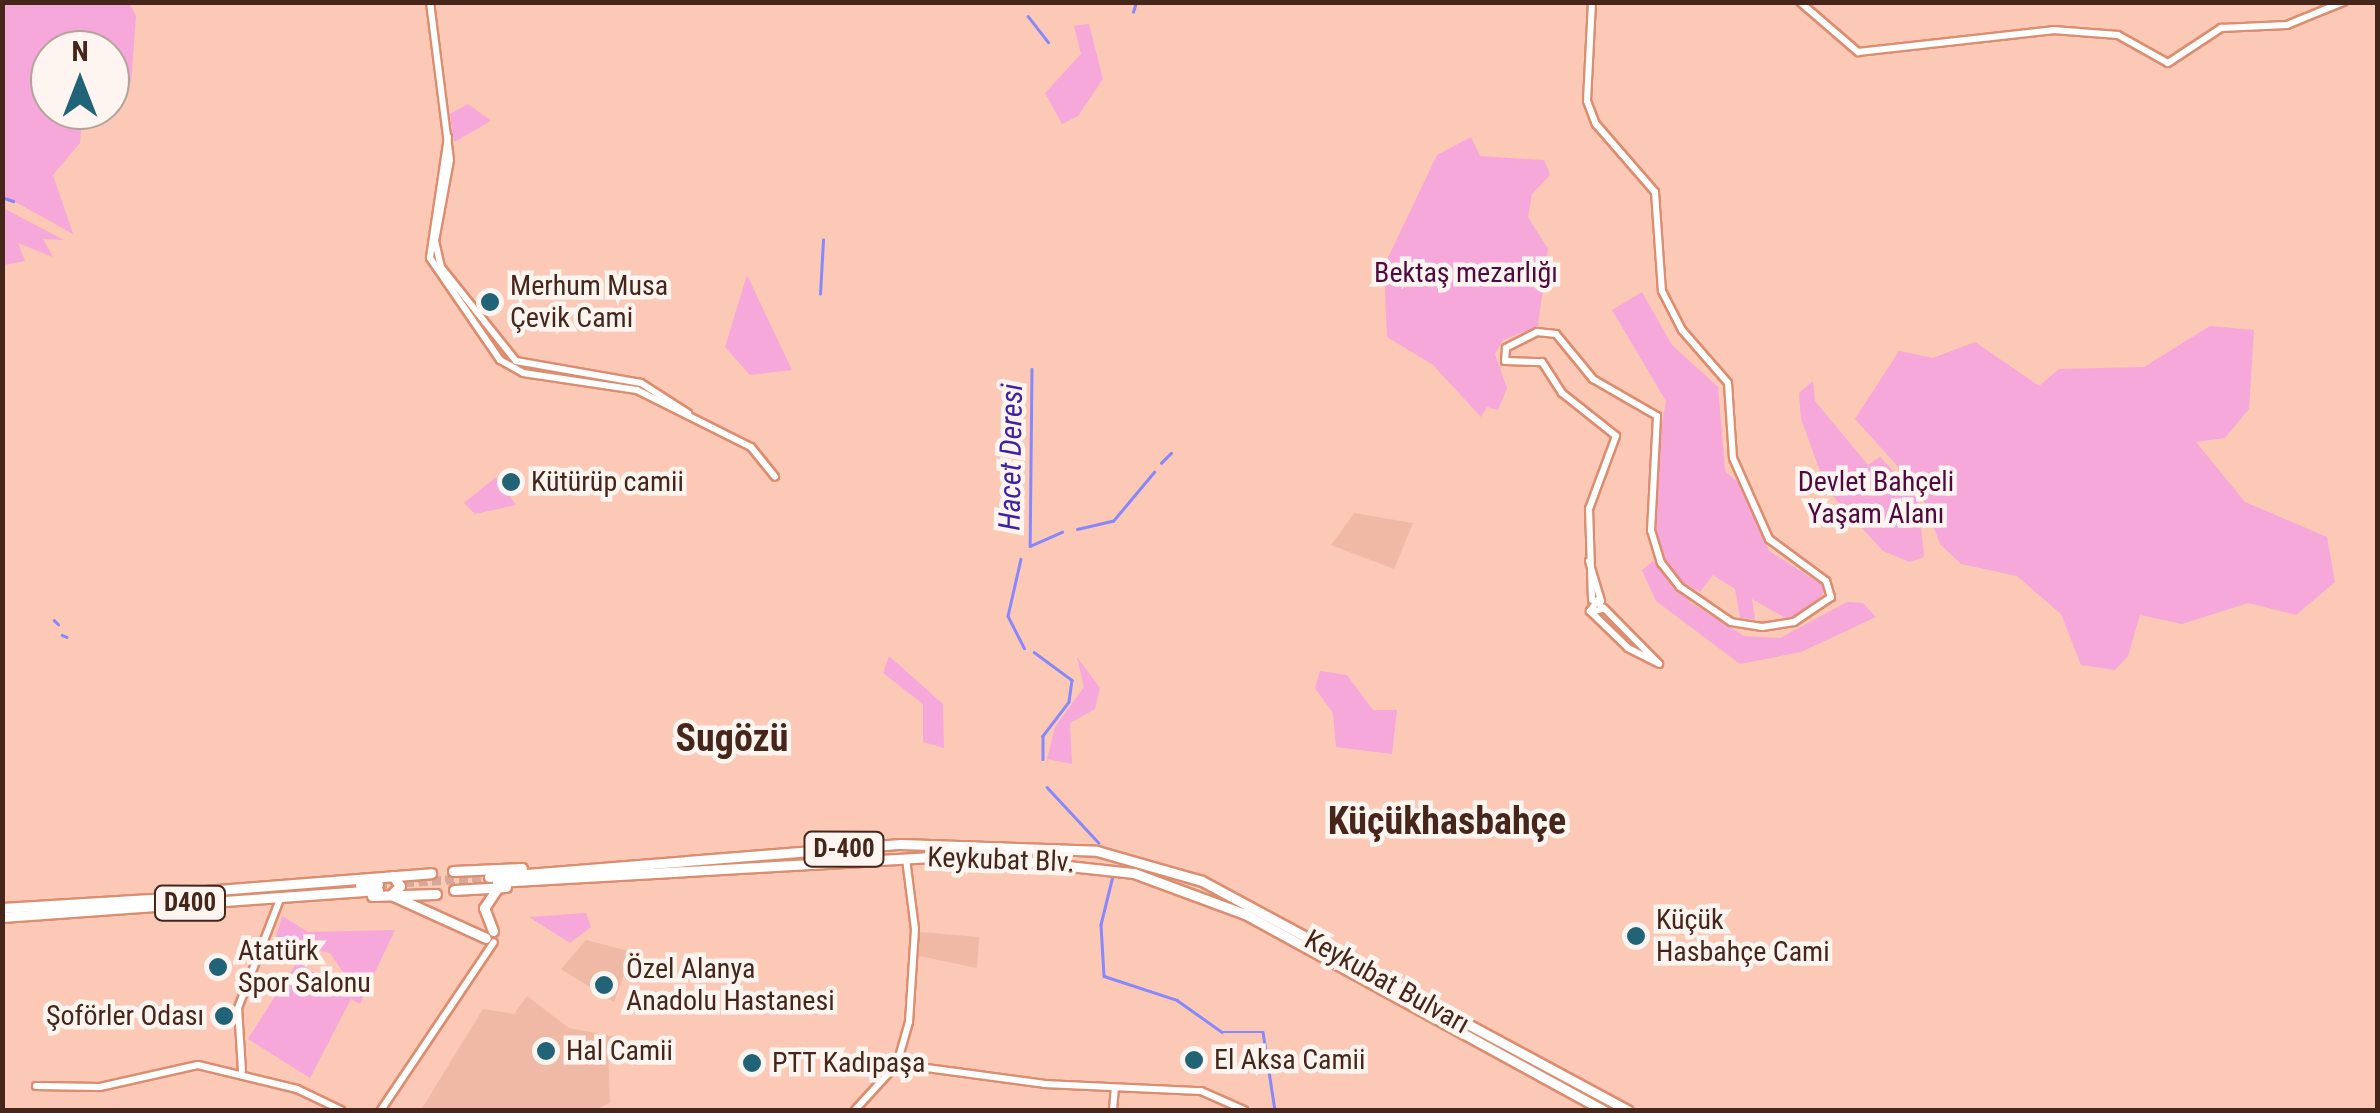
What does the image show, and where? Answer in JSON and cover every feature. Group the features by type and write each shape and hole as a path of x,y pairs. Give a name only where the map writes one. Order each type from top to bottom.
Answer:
{"highway":[{"name":"Keykubat Blv.","path":"492,882 659,860 1026,844 1097,850 1202,882"},
{"name":"Keykubat Blv.","path":"492,882 906,857 1080,863 1208,898"},
{"path":"454,871 659,860"},
{"path":"478,871 468,880 478,890"},
{"path":"145,899 431,873"},
{"path":"390,876 400,886 391,896"},
{"path":"454,890 478,890 492,882"},
{"path":"491,937 484,908 492,882"},
{"name":"Keykubat Bulvarı","path":"1202,882 1603,1110"},
{"name":"D400","path":"2,908 378,887 2,917"},
{"path":"155,905 436,894"},
{"path":"391,896 491,937"},
{"name":"Keykubat Bulvarı","path":"1208,898 1572,1091 1627,1110"},
{"path":"1572,1091 1572,1110"}],"street":[{"path":"432,2 448,136 436,257 489,336 516,361 640,384 751,447 774,477"},
{"path":"1592,2 1591,114 1655,192 1662,291 1682,330 1728,383 1733,458 1769,538 1829,584 1831,597 1794,622 1762,627 1731,622 1680,586 1661,564 1651,531 1657,416 1602,386 1556,334 1537,332 1506,348 1505,361 1542,362 1562,393 1616,436 1590,509 1588,560 1599,603 1659,664 1628,648 1592,612 1599,603"},
{"path":"1800,2 1858,52 2053,30 2118,35 2168,63 2221,28 2287,24 2343,2"},
{"path":"855,1110 897,1064 914,958 906,857"},
{"path":"242,1071 238,1008 279,902"},
{"path":"381,1110 491,937"},
{"path":"36,1086 100,1087 188,1064 242,1071 341,1110"},
{"path":"897,1064 1115,1089 1201,1090 1244,1110"},
{"path":"1113,1110 1115,1089"}],"shaded area":[{"path":"1354,513 1413,523 1394,569 1331,545"},
{"path":"920,932 979,937 977,968 919,956"},
{"name":"Özel Alanya Anadolu Hastanesi","path":"586,940 632,952 614,1002 561,969"},
{"path":"527,996 569,1028 626,1039 608,1050 610,1103 594,1110 421,1110 483,1009 514,1014"}],"green space":[{"path":"2,3 129,3 136,16 131,83 130,30 30,30 30,130 81,130 80,143 53,175 73,234 3,195"},
{"path":"1089,24 1103,79 1078,116 1062,124 1045,93 1081,54 1074,26"},
{"path":"468,104 491,121 454,142 450,114"},
{"name":"Bektaş mezarlığı","path":"1471,137 1480,156 1544,160 1550,175 1532,194 1528,217 1548,249 1538,326 1503,340 1495,354 1507,388 1498,410 1487,407 1481,417 1433,365 1387,337 1384,266 1437,155"},
{"path":"3,208 64,240 43,239 53,257 18,243 25,261 3,265"},
{"path":"747,275 792,370 750,375 725,347"},
{"path":"1642,292 1672,345 1718,387 1725,471 1743,487 1769,551 1827,588 1810,610 1787,619 1752,599 1755,619 1740,618 1735,589 1713,575 1700,592 1679,580 1657,546 1654,467 1666,401 1612,310"},
{"path":"2210,326 2254,330 2249,409 2225,438 2196,442 2245,502 2327,537 2335,582 2296,615 2248,603 2182,624 2140,615 2128,656 2115,670 2081,665 2061,614 2017,576 1961,564 1940,544 1920,491 1855,419 1899,351 1933,358 1975,342 2039,386 2059,369 2144,367"},
{"name":"Devlet Bahçeli Yaşam Alanı","path":"1813,381 1815,401 1868,465 1880,457 1918,497 1924,557 1910,562 1883,551 1827,490 1801,419 1799,393"},
{"path":"496,477 516,505 475,514 464,503"},
{"path":"1653,561 1690,602 1744,636 1780,638 1847,602 1863,603 1876,617 1801,652 1740,664 1656,601 1642,570"},
{"path":"889,656 943,704 944,748 923,742 923,704 883,673"},
{"path":"1077,657 1100,688 1095,709 1070,723 1072,764 1047,759 1055,727 1084,687"},
{"path":"1320,671 1347,675 1373,710 1397,710 1392,754 1336,747 1333,713 1315,688"},
{"path":"586,913 591,927 570,943 529,917"},
{"path":"282,916 308,932 395,930 360,1004 351,999 310,1078 248,1039 297,962 352,996 353,987 330,953 275,940"}],"waterway":[{"path":"1133,12 1136,2"},
{"path":"1028,16 1048,42"},
{"path":"2,197 13,201"},
{"path":"820,294 823,240"},
{"name":"Hacet Deresi","path":"1032,369 1030,546 1062,532"},
{"path":"1161,463 1171,453"},
{"path":"1077,529 1113,521 1154,472"},
{"name":"Hacet Deresi","path":"1021,559 1008,616 1024,648"},
{"path":"54,620 58,624"},
{"path":"62,635 67,637"},
{"name":"Hacet Deresi","path":"1034,652 1072,680 1069,702 1043,736 1043,759"},
{"name":"Hacet Deresi","path":"1047,787 1099,843"},
{"name":"Hacet Deresi","path":"1113,876 1101,925 1104,976 1177,1000 1222,1032 1263,1032 1275,1110"}],"tunnel":[{"path":"378,884 489,877"}],"place":[{"name":"Merhum Musa Çevik Cami","path":"490,302"},
{"name":"Kütürüp camii","path":"511,482"},
{"name":"Küçük Hasbahçe Cami","path":"1636,936"},
{"name":"Atatürk Spor Salonu","path":"218,967"},
{"name":"Özel Alanya Anadolu Hastanesi","path":"604,985"},
{"name":"Şoförler Odası","path":"224,1016"},
{"name":"Hal Camii","path":"546,1051"},
{"name":"El Aksa Camii","path":"1194,1060"},
{"name":"PTT Kadıpaşa","path":"752,1063"}],"district":[{"name":"Sugözü","path":"732,739"},
{"name":"Küçükhasbahçe","path":"1447,822"}]}
